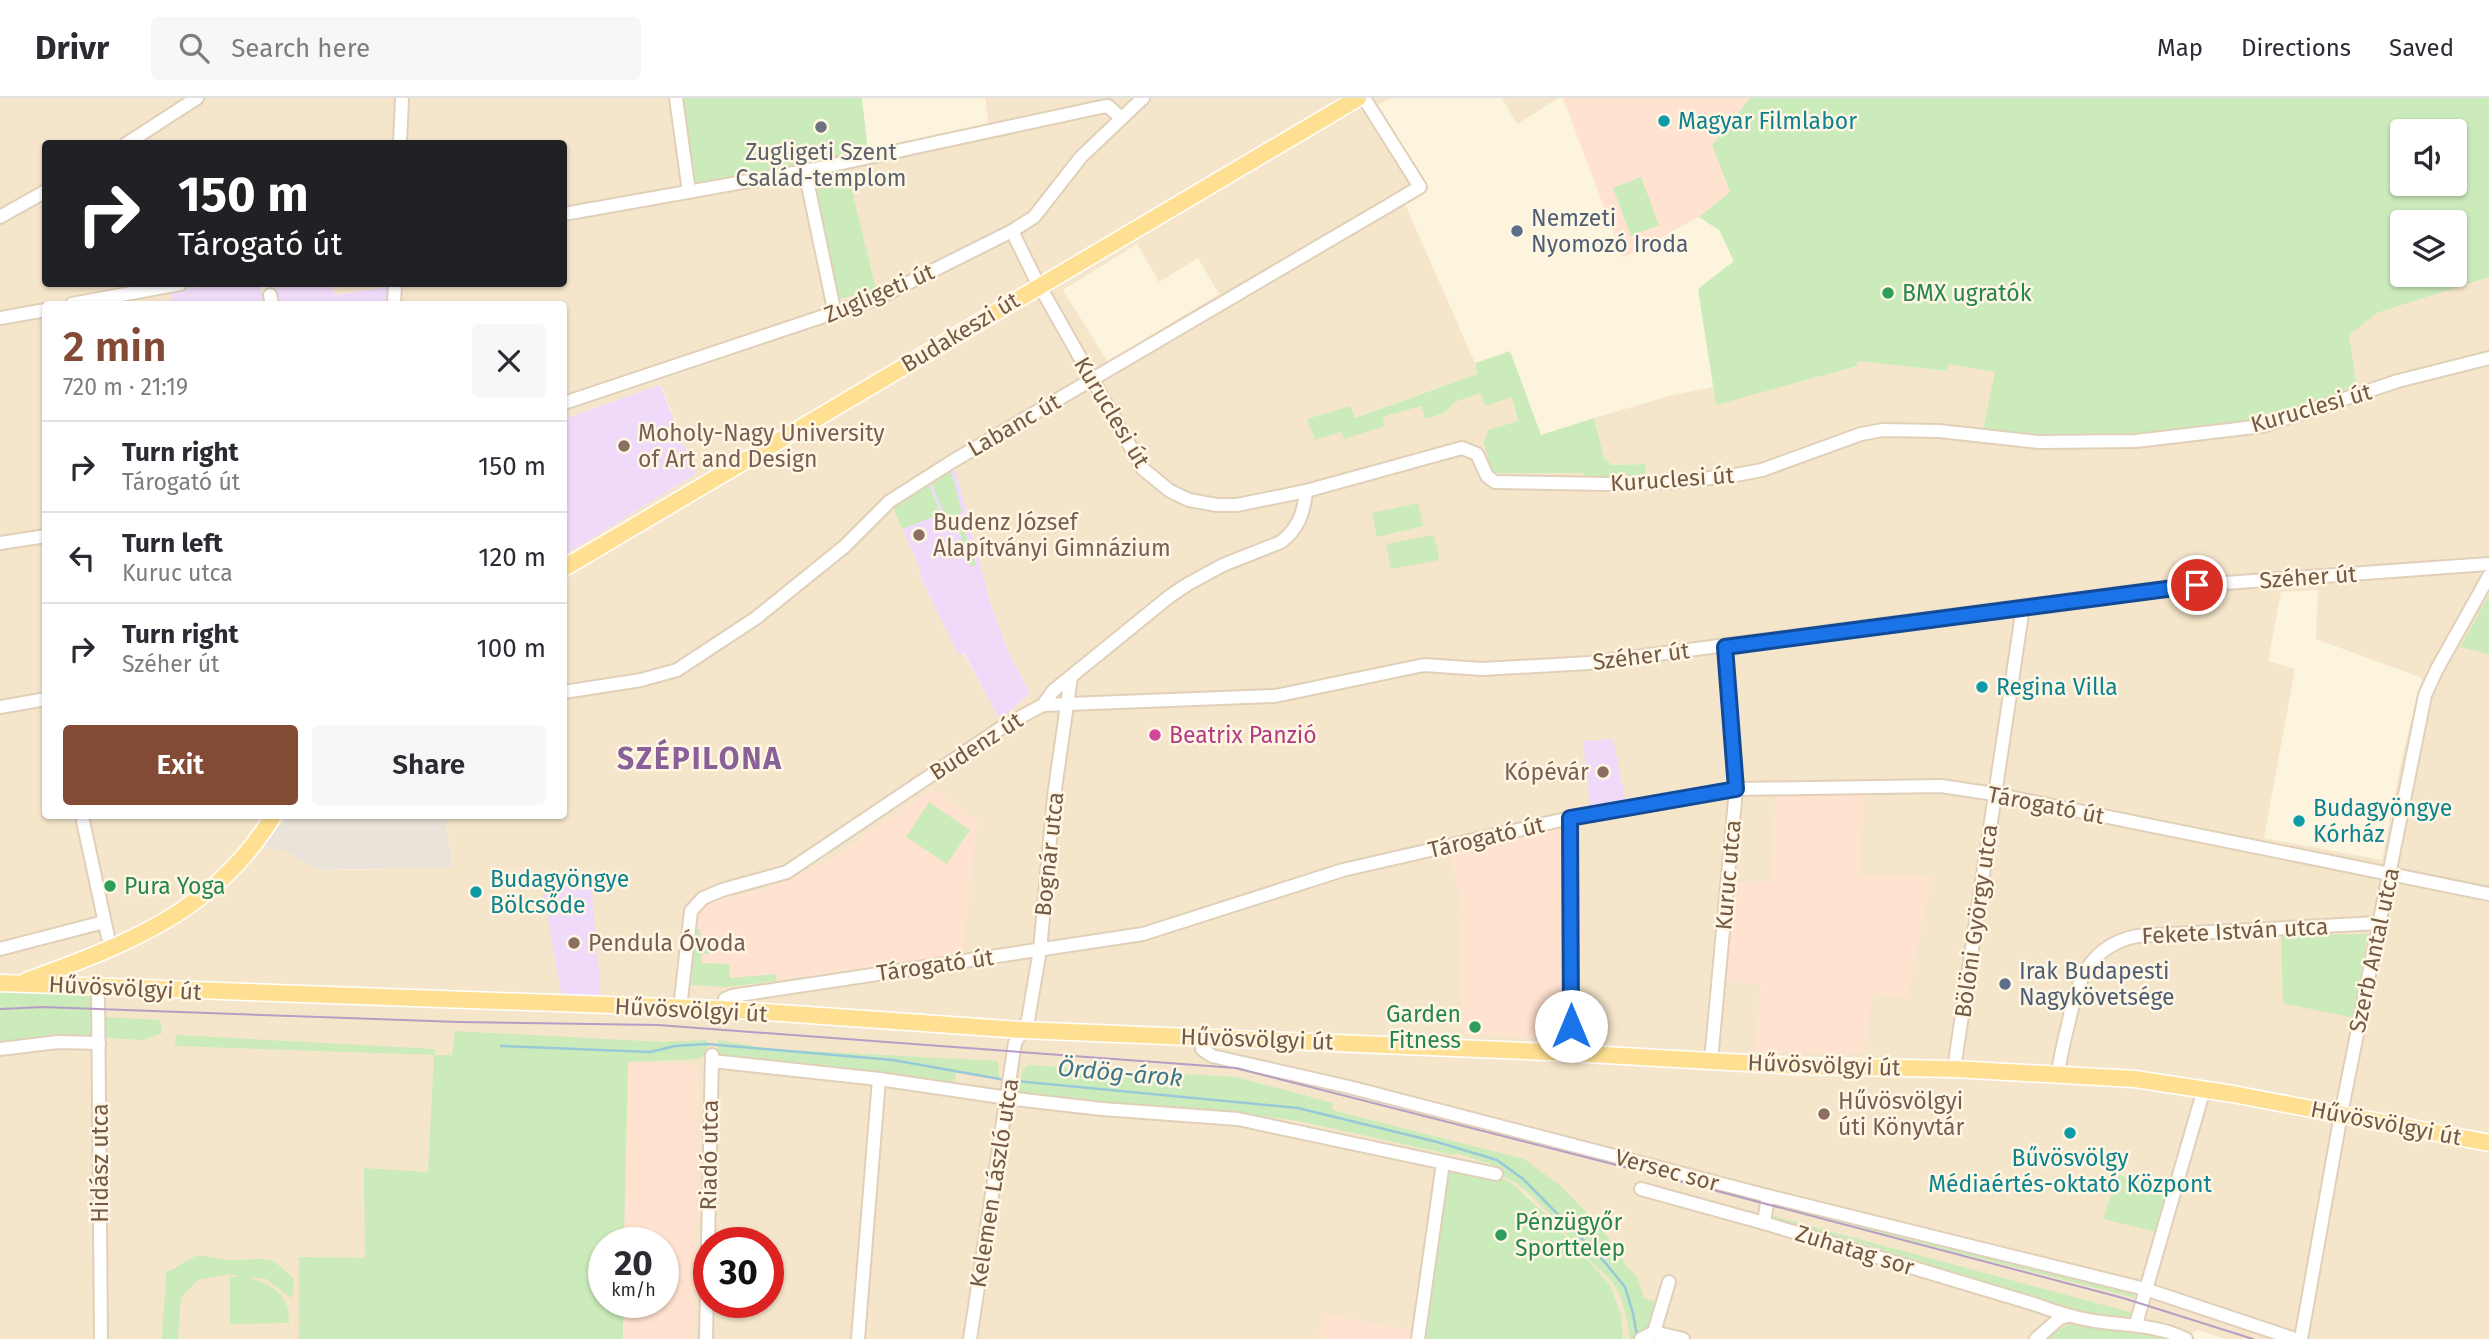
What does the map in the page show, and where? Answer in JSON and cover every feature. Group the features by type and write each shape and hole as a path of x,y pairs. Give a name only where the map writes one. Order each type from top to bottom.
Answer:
{"main road":[{"name":"Budakeszi út","path":"567,566 1358,98"},
{"path":"20,983 148,932 187,908 236,867 270,819"},
{"name":"Hűvösvölgyi út","path":"0,983 721,1009 1023,1030 1571,1053 1796,1066 2058,1074 2135,1079 2204,1089 2489,1143"}],"street":[{"path":"131,140 197,98"},
{"path":"400,140 402,98"},
{"path":"676,98 689,192"},
{"name":"Zugligeti út","path":"567,402 878,299 1012,232 1034,217 1081,158 1143,98"},
{"name":"Labanc út","path":"567,692 641,680 677,670 756,618 845,546 890,501 953,461 1420,187 1364,98"},
{"path":"567,213 804,171 1101,107 1108,106 1121,118"},
{"path":"804,171 835,314"},
{"path":"0,217 42,193"},
{"name":"Kuruclesi út","path":"1012,232 1091,380 1143,469 1170,491 1189,500 1217,505 1252,503 1306,491 1462,448 1477,454 1487,476 1495,482 1606,484 1671,482 1762,470 1861,434 1883,430 1939,431 2039,442 2136,441 2263,426 2398,381 2489,358"},
{"path":"88,301 164,287"},
{"path":"0,318 42,311"},
{"name":"Budenz út","path":"680,1008 691,911 703,898 788,872 1004,726 1043,705 1053,691 1170,596 1223,565 1288,537 1300,519 1306,491"},
{"path":"0,543 42,537"},
{"name":"Széher út","path":"1043,705 1275,696 1424,665 1482,669 1589,663 2170,587 2489,564"},
{"name":"Szerb Antal utca","path":"2301,1339 2341,1114 2426,695 2437,669 2489,576"},
{"name":"Bölöni György utca","path":"1954,1069 2023,607"},
{"name":"Kuruc utca","path":"1711,1061 1736,789 1725,647"},
{"name":"Bognár utca","path":"1023,1030 1028,1020 1040,950 1054,796 1071,677"},
{"path":"0,707 42,700"},
{"name":"Tárogató út","path":"721,1009 725,999 732,996 1143,934 1343,870 1570,818 1736,789 1941,786 1994,793 2489,894"},
{"path":"1570,818 1571,1053"},
{"path":"83,821 108,937"},
{"path":"0,949 104,922"},
{"name":"Fekete István utca","path":"2058,1074 2075,990 2087,968 2114,943 2137,936 2379,923"},
{"name":"Hidász utca","path":"98,988 101,1339"},
{"path":"777,1014 779,988"},
{"name":"Kelemen László utca","path":"970,1339 1015,1043 1023,1030"},
{"name":"Versec sor","path":"1203,1037 1202,1049 1212,1056 1349,1087 1768,1196 2145,1289 2295,1339"},
{"path":"0,1049 58,1042 99,1043"},
{"name":"Riadó utca","path":"706,1339 712,1058 879,1079"},
{"path":"858,1339 879,1079 1102,1109 1238,1119 1496,1174"},
{"path":"2136,1324 2204,1089"},
{"path":"1418,1339 1443,1163"},
{"name":"Zuhatag sor","path":"1641,1189 1764,1223 2067,1316 2136,1324 2173,1332 2186,1339"},
{"path":"1764,1223 1768,1196"},
{"path":"1669,1282 1649,1335 1683,1339"},
{"path":"2036,1339 2060,1318 2067,1316"}],"shaded area":[{"path":"0,98 683,98 696,184 989,126 985,98 1390,98 1373,108 1426,190 1405,204 1475,363 1477,374 1354,418 1349,406 1342,432 1344,438 1385,425 1383,417 1421,406 1425,419 1444,413 1455,402 1480,392 1512,397 1518,421 1489,430 1497,473 1582,473 1645,464 1612,465 1604,458 1594,418 1673,395 1713,387 1716,404 1857,366 1858,361 1947,371 1949,364 1996,372 1982,435 2349,335 2377,313 2458,287 2467,287 2467,284 2489,277 2489,1339 2226,1339 2198,1330 2190,1335 2196,1339 1624,1339 1610,1285 1524,1193 1423,1339 1323,1313 1319,1339 0,1339","holes":["1137,244 1159,282 1198,258 1219,294 1108,362 1063,290","953,462 991,605 1008,651 1030,693 1000,719 963,653 959,655 949,636 920,576 921,572 893,506","2318,590 2316,639 2422,678 2402,757 2382,860 2264,838 2295,669 2268,661 2281,592","932,789 962,954 727,987 689,985 697,915 712,902 769,888 825,864","1776,795 1858,875 1931,877 1871,994 1756,1052 1761,983 1725,981 1771,882","1452,853 1564,1038 1463,1033 1462,907"]},
{"path":"1502,98 1559,98 1517,124"},
{"path":"1563,98 1750,98 1712,145 1730,192 1699,217 1623,258"},
{"path":"196,287 261,287 264,301 172,301 170,292"},
{"path":"274,287 333,287 335,295 387,287 387,301 276,301"},
{"path":"333,287 387,287 334,295"},
{"name":"Moholy-Nagy University of Art and Design","path":"660,385 696,474 567,553 567,418"},
{"path":"953,461 991,605 1008,651 1030,693 1000,720 964,653 959,655 949,636 920,576 921,572 893,506"},
{"name":"Kópévár","path":"1613,739 1626,804 1590,808 1583,741"},
{"path":"932,789 977,822 962,954 727,987 689,985 697,914 712,902 769,888 825,864"},
{"path":"1865,793 1858,875 1931,877 1907,998 1871,994 1865,1053 1755,1052 1761,984 1724,981 1734,882 1771,882 1776,795"},
{"path":"286,819 445,819 453,867 319,870 282,849 272,850 264,845"},
{"path":"1563,828 1564,1038 1463,1033 1462,907 1452,853"},
{"name":"Pendula Óvoda","path":"591,881 601,999 562,998 542,887"},
{"path":"628,1062 699,1065 696,1227 693,1227 694,1339 623,1339 623,1318 679,1318 679,1227 624,1227"},
{"path":"1323,1313 1419,1333 1418,1339 1319,1339"}],"green space":[{"path":"683,98 862,98 868,152 696,184"},
{"path":"1750,98 2489,98 2489,277 2467,284 2467,210 2390,210 2390,287 2458,287 2377,313 2349,335 2356,383 2304,412 2275,423 2136,441 1982,435 1995,372 1949,364 1947,371 1858,361 1857,366 1716,405 1698,289 1734,261 1719,230 1699,217 1730,192 1712,145"},
{"path":"845,162 876,290 834,300 805,171"},
{"path":"1641,177 1659,225 1631,236 1613,188"},
{"path":"1510,351 1541,435 1594,418 1604,458 1612,465 1646,464 1645,474 1587,478 1582,473 1496,473 1491,470 1484,443 1488,430 1518,421 1512,397 1485,406 1480,393 1455,402 1444,413 1425,419 1421,406 1383,417 1385,426 1344,439 1341,432 1315,440 1307,419 1350,406 1355,418 1477,374 1475,363"},
{"path":"950,467 962,512 959,514 976,565 971,567 954,515 946,518 930,480"},
{"path":"929,485 941,514 902,529 893,506 910,499 909,494"},
{"path":"1418,503 1423,526 1377,537 1372,513"},
{"path":"1434,535 1439,560 1391,569 1386,544"},
{"path":"2489,595 2489,654 2460,647"},
{"path":"929,802 970,830 947,864 906,837"},
{"path":"695,929 700,929 701,948 701,938 711,937 712,953 701,955 702,963 729,964 730,978 776,974 776,981 727,987 689,985"},
{"path":"2368,934 2354,1018 2283,1003 2281,935"},
{"path":"0,992 90,994 92,1036 0,1045"},
{"path":"104,1017 160,1020 162,1033 143,1040 104,1038"},
{"path":"455,1031 663,1042 707,1040 707,1054 697,1059 628,1062 624,1227 588,1227 588,1318 623,1318 623,1339 299,1339 299,1257 365,1258 364,1168 428,1172 434,1055 175,1046 176,1035 435,1049 435,1055 452,1055"},
{"path":"718,1040 772,1049 998,1061 999,1079 957,1070 953,1087 717,1055"},
{"path":"1028,1065 1236,1077 1333,1103 1332,1110 1524,1159 1562,1187 1588,1214 1605,1233 1628,1268 1637,1276 1644,1298 1658,1303 1651,1331 1636,1339 1630,1339 1622,1302 1612,1282 1584,1255 1535,1198 1497,1173 1496,1166 1456,1153 1453,1155 1298,1121 1238,1113 1018,1094 1022,1071"},
{"name":"Pénzügyőr Sporttelep","path":"1447,1166 1509,1181 1546,1214 1610,1285 1621,1315 1623,1339 1423,1339"},
{"path":"2118,1175 2170,1189 2157,1232 2103,1219"},
{"path":"1770,1215 2133,1313 2122,1320 2066,1308 1861,1243 1769,1219"},
{"path":"1841,1220 2134,1293 2135,1298 1840,1223"},
{"path":"199,1255 224,1260 274,1261 294,1279 292,1299 266,1279 248,1277 272,1287 283,1297 289,1323 230,1324 230,1277 240,1276 229,1274 198,1280 181,1297 178,1339 162,1339 166,1272"},
{"path":"2070,1324 2137,1330 2169,1339 2041,1339"}],"waterway":[{"name":"Ördög-árok","path":"501,1046 650,1052 675,1046 707,1044 893,1060 1005,1080"},
{"name":"Ördög-árok","path":"1015,1081 1298,1108 1437,1142 1497,1160 1523,1179 1603,1260 1625,1287 1637,1336"}],"tram line":[{"path":"0,1009 43,1007 458,1022 658,1025 1236,1068 2123,1298 2253,1339"}],"place":[{"name":"Magyar Filmlabor","path":"1664,121"},
{"name":"Zugligeti Szent Család-templom","path":"821,127"},
{"name":"Nemzeti Nyomozó Iroda","path":"1517,231"},
{"name":"BMX ugratók","path":"1888,293"},
{"name":"Moholy-Nagy University of Art and Design","path":"624,446"},
{"name":"Budenz József Alapítványi Gimnázium","path":"919,535"},
{"name":"Regina Villa","path":"1982,687"},
{"name":"Beatrix Panzió","path":"1155,735"},
{"name":"Kópévár","path":"1603,772"},
{"name":"Budagyöngye Kórház","path":"2299,821"},
{"name":"Pura Yoga","path":"110,886"},
{"name":"Budagyöngye Bölcsőde","path":"476,892"},
{"name":"Pendula Óvoda","path":"574,943"},
{"name":"Irak Budapesti Nagykövetsége","path":"2005,984"},
{"name":"Garden Fitness","path":"1475,1027"},
{"name":"Hűvösvölgyi úti Könyvtár","path":"1824,1114"},
{"name":"Bűvösvölgy Médiaértés-oktató Központ","path":"2070,1133"},
{"name":"Pénzügyőr Sporttelep","path":"1501,1235"}],"district":[{"name":"SZÉPILONA","path":"700,759"}],"route":[{"path":"1571,1026 1570,818 1736,789 1725,647 2197,585"}]}
